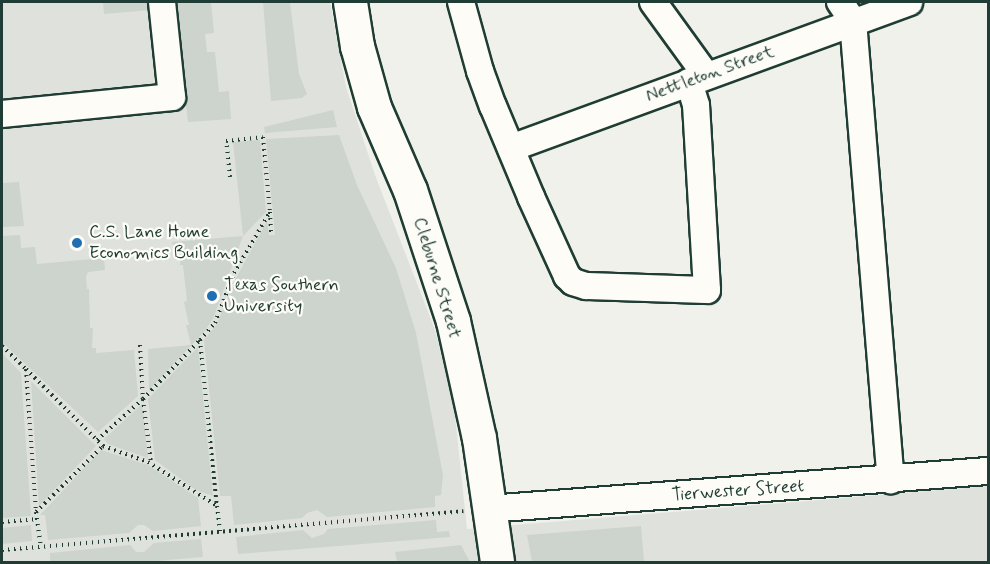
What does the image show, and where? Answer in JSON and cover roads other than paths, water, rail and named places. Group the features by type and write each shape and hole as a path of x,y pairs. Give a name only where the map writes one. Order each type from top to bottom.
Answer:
{"main road":[{"name":"Cleburne Street","path":"350,2 357,46 374,107 410,190 453,321 479,438 497,562"}],"street":[{"path":"2,114 172,97 162,2"},
{"path":"461,2 480,71 558,256 573,282 586,286 707,290 696,105 697,78 653,2"},
{"name":"Nettleton Street","path":"511,148 697,78 846,11 909,2"},
{"path":"846,11 891,480"},
{"name":"Tierwester Street","path":"488,509 988,471"}],"place":[{"name":"C.S. Lane Home Economics Building","path":"77,243"},
{"name":"Texas Southern University","path":"212,296"}]}
